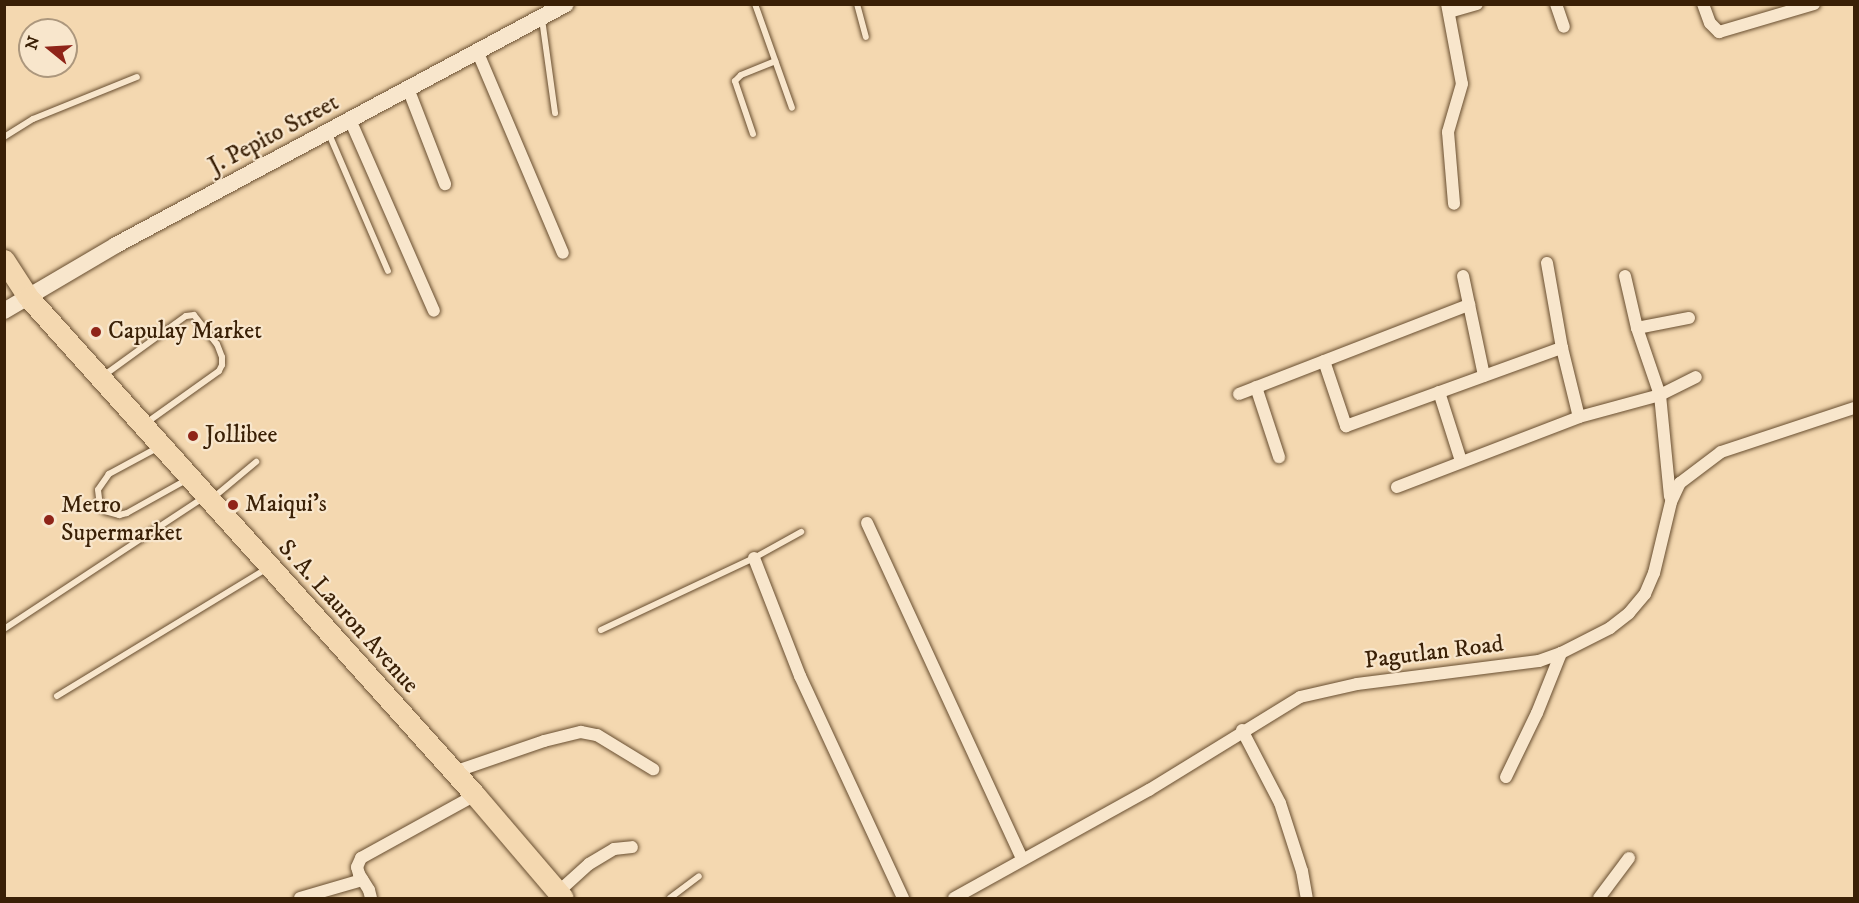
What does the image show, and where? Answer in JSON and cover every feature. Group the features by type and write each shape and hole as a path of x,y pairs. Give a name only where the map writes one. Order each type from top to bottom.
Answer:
{"highway":[{"name":"S. A. Lauron Avenue","path":"4,260 28,297 144,424 206,499 475,795 560,896"}],"street":[{"name":"J. Pepito Street","path":"4,311 116,245 409,91 566,4"},
{"path":"1454,204 1448,132 1462,84 1448,8 1477,4"},
{"path":"1556,4 1564,27"},
{"path":"1703,4 1710,23 1719,33 1814,4"},
{"path":"478,53 563,253"},
{"path":"409,91 445,184"},
{"path":"351,122 434,311"},
{"path":"1547,263 1562,348 1580,417"},
{"path":"1463,276 1484,376"},
{"path":"1625,276 1637,327 1660,395 1670,468 1671,502"},
{"path":"1239,394 1469,305"},
{"path":"1637,327 1689,318"},
{"path":"1324,361 1346,426 1562,348"},
{"path":"1397,487 1580,417 1660,395 1696,377"},
{"path":"1256,387 1279,457"},
{"path":"1439,392 1461,461"},
{"name":"Pagutlan Road","path":"954,898 1022,858 1149,790 1242,730 1300,697 1330,688 1539,661 1561,653 1610,628 1629,614 1645,594 1654,573 1671,502 1680,483 1721,452 1854,408"},
{"path":"867,523 1022,858"},
{"path":"754,558 800,676 903,898"},
{"path":"1506,777 1537,713 1561,653"},
{"path":"1242,730 1280,803 1302,871 1306,898"},
{"path":"454,772 544,741 581,732 597,735 653,769"},
{"path":"371,898 357,867 361,858 475,795"},
{"path":"560,896 590,864 614,849 632,847"},
{"path":"1599,898 1629,858"},
{"path":"300,898 362,880"}],"lane":[{"path":"755,4 792,108"},
{"path":"857,4 867,37"},
{"path":"542,18 555,113"},
{"path":"753,134 735,81 741,75 775,61"},
{"path":"4,137 33,119 137,77"},
{"path":"328,133 388,271"},
{"path":"100,378 186,316 195,315 217,344 222,357 222,365 219,371 144,424"},
{"path":"162,445 109,474 98,490 100,507 105,511 118,514 127,513 189,478"},
{"path":"4,629 206,499 256,462"},
{"path":"601,630 754,558 801,532"},
{"path":"57,696 269,567"},
{"path":"670,898 699,876"}],"place":[{"name":"Capulay Market","path":"96,332"},
{"name":"Jollibee","path":"193,436"},
{"name":"Maiqui's","path":"233,505"},
{"name":"Metro Supermarket","path":"49,520"}]}
